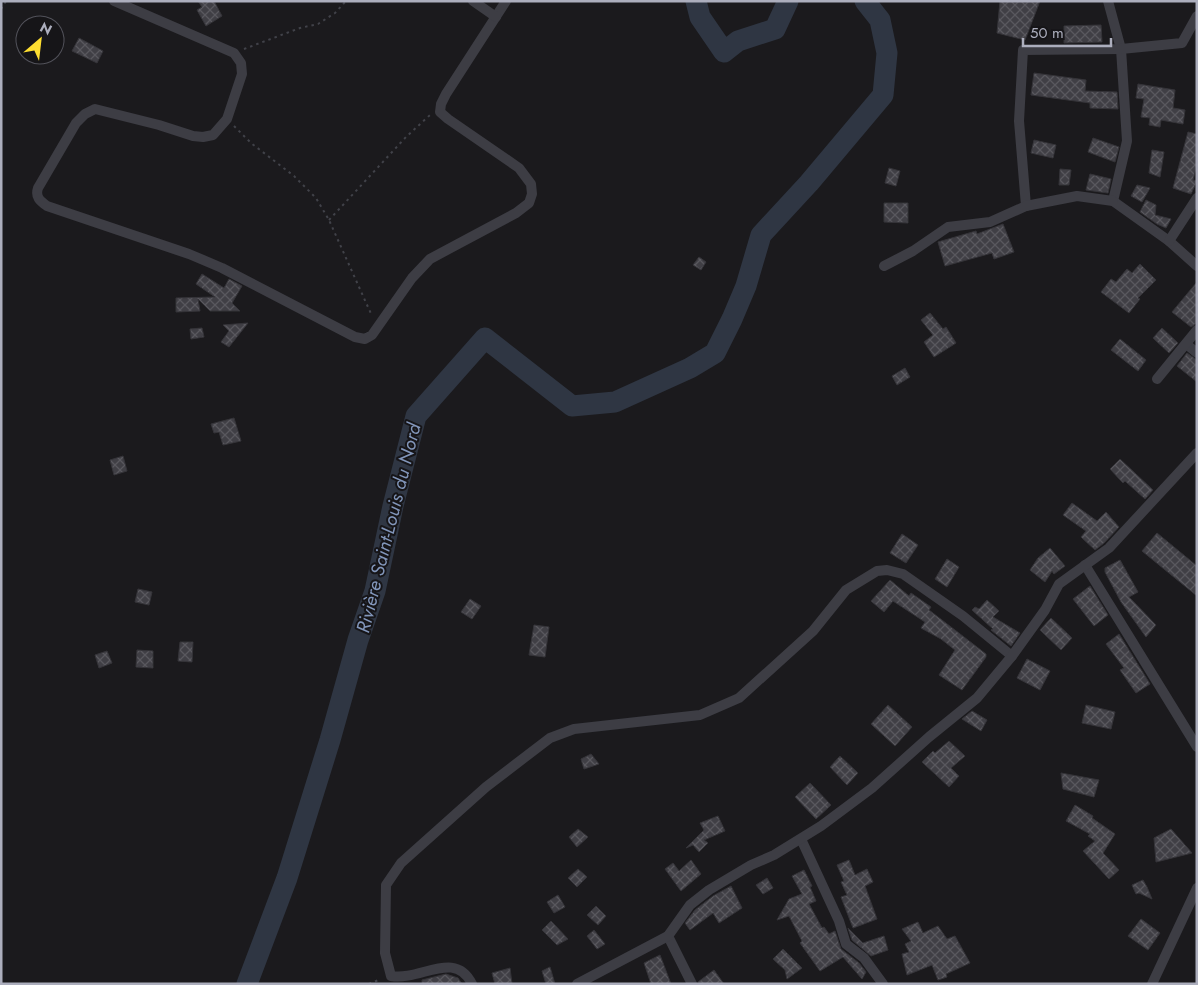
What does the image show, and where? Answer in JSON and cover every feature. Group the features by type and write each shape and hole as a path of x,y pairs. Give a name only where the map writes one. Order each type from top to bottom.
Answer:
{"street":[{"path":"114,1 234,53 241,63 242,74 227,120 213,135 203,137 193,136 160,125 95,109 85,114 76,123 38,188 37,197 47,206 189,254 222,268 355,337 366,339 372,335 412,278 430,259 516,213 529,203 532,194 531,184 519,168 448,120 440,112 441,104 506,1"},
{"path":"473,1 496,17"},
{"path":"1108,1 1121,49 1127,140 1113,201"},
{"path":"1026,206 1019,120 1023,50 1121,49 1182,43 1197,16"},
{"path":"884,266 913,251 948,227 990,222 1026,206 1077,196 1113,201 1169,241 1197,266"},
{"path":"1169,241 1197,198"},
{"path":"1157,379 1197,330"},
{"path":"1186,344 1197,353"},
{"path":"577,984 668,936 690,905 709,890 750,865 774,856 802,839 872,788 929,737 977,698 1012,656 1045,610 1059,584 1109,548 1197,453"},
{"path":"1084,565 1197,747"},
{"path":"472,984 466,973 458,968 443,968 401,977 391,976 385,953 386,885 401,863 450,819 486,787 550,738 574,729 700,715 739,698 813,631 846,590 877,571 887,570 903,574 963,616 1012,656"},
{"path":"802,839 839,921 846,944 864,958 883,984"},
{"path":"1152,984 1197,888"},
{"path":"668,936 692,984"}],"path":[{"path":"1,9 6,1"},
{"path":"234,53 300,28 318,24 335,13 346,1"},
{"path":"329,220 406,137 441,104"},
{"path":"227,120 251,143 294,176 316,198 329,220 378,327"}],"building":[{"path":"198,1 214,1 222,16 206,26 197,10 202,7"},
{"path":"1000,1 1040,1 1025,40 997,33"},
{"path":"1101,25 1102,42 1064,43 1064,26"},
{"path":"79,38 103,51 97,63 72,51"},
{"path":"1034,73 1086,80 1085,91 1117,92 1118,109 1090,108 1090,103 1031,95"},
{"path":"1138,84 1175,90 1173,108 1185,110 1183,124 1161,120 1160,127 1149,125 1150,118 1141,117 1144,99 1136,98"},
{"path":"1188,132 1197,134 1197,164 1193,180 1197,181 1191,194 1173,188"},
{"path":"1093,138 1119,147 1115,162 1088,152"},
{"path":"1034,140 1056,145 1053,158 1031,153"},
{"path":"1152,150 1164,152 1160,177 1149,173"},
{"path":"889,168 900,171 896,186 885,183"},
{"path":"1060,169 1071,170 1069,185 1059,185"},
{"path":"1090,174 1111,179 1108,193 1086,190"},
{"path":"1137,185 1150,188 1142,202 1131,196"},
{"path":"1146,200 1156,205 1155,215 1171,219 1166,228 1140,212"},
{"path":"884,203 908,203 908,223 884,222"},
{"path":"1003,224 1014,252 994,259 992,253 945,266 938,242 976,231 977,234"},
{"path":"699,257 706,262 701,270 693,265"},
{"path":"1140,264 1156,280 1138,298 1140,299 1129,313 1101,292 1111,279 1116,282 1127,269 1132,273"},
{"path":"202,274 224,288 229,279 242,286 232,303 240,311 210,311 198,299 200,311 176,312 176,298 215,297 196,284"},
{"path":"1197,282 1197,323 1191,327 1172,312"},
{"path":"930,313 943,329 946,327 956,343 934,357 924,342 933,335 921,320"},
{"path":"248,323 229,347 221,342 229,331 223,325"},
{"path":"202,328 204,337 191,339 190,329"},
{"path":"1162,328 1178,343 1169,353 1153,338"},
{"path":"1120,339 1146,360 1138,371 1111,350"},
{"path":"1187,353 1197,360 1197,382 1177,366"},
{"path":"905,368 910,377 897,385 892,376"},
{"path":"234,418 241,441 223,445 219,432 214,433 211,424"},
{"path":"123,456 127,471 114,475 110,460"},
{"path":"1120,459 1153,490 1145,499 1125,481 1123,483 1110,469"},
{"path":"1072,503 1097,521 1106,512 1119,527 1095,550 1081,537 1086,531 1063,515"},
{"path":"1157,533 1197,566 1197,596 1142,551"},
{"path":"902,534 918,545 906,563 890,553"},
{"path":"1050,548 1065,566 1054,574 1052,571 1045,582 1030,570 1038,558"},
{"path":"947,559 959,567 947,587 935,579"},
{"path":"1120,560 1138,592 1129,597 1156,625 1146,637 1121,602 1105,572 1105,568"},
{"path":"890,580 909,596 911,593 931,607 929,610 986,654 986,657 962,690 939,675 955,650 941,639 921,628 925,622 893,601 884,612 871,601"},
{"path":"1090,586 1108,615 1094,626 1073,599"},
{"path":"138,589 152,592 149,605 135,602"},
{"path":"470,599 481,606 472,619 461,612"},
{"path":"987,600 999,611 993,617 1020,633 1011,646 991,630 993,629 972,610 975,607 979,609"},
{"path":"1051,618 1072,638 1061,650 1040,630"},
{"path":"534,625 549,627 545,657 529,655"},
{"path":"1119,634 1150,684 1136,693 1120,670 1124,668 1106,644"},
{"path":"180,642 193,642 192,662 178,661"},
{"path":"137,650 153,651 153,668 136,667"},
{"path":"107,651 112,663 99,668 95,655"},
{"path":"1027,659 1050,671 1040,690 1017,678"},
{"path":"888,705 912,727 895,746 871,724"},
{"path":"1086,705 1115,712 1111,729 1082,723"},
{"path":"972,711 987,720 981,731 962,719"},
{"path":"949,741 965,756 951,768 959,776 949,787 922,762 933,751 935,753"},
{"path":"591,754 599,764 584,769 581,759"},
{"path":"840,756 858,773 847,785 830,767"},
{"path":"1061,773 1099,780 1094,797 1063,789"},
{"path":"810,783 831,805 816,819 795,797"},
{"path":"1075,805 1093,816 1092,818 1115,834 1103,853 1119,870 1109,879 1083,851 1095,841 1088,836 1090,834 1066,821"},
{"path":"718,816 725,831 704,840 708,843 699,852 693,845 686,848 704,830 700,823"},
{"path":"578,829 588,837 577,847 569,837"},
{"path":"1171,829 1192,853 1156,862 1154,838"},
{"path":"691,860 701,874 681,891 665,869 673,863 679,871"},
{"path":"849,860 855,875 867,869 873,882 865,886 877,919 853,928 841,897 847,895 841,882 844,881 837,865"},
{"path":"578,869 587,877 577,887 568,878"},
{"path":"804,870 812,886 810,887 816,901 809,904 822,928 824,927 829,934 835,931 841,949 859,963 866,972 862,979 843,957 820,971 800,943 802,941 789,916 777,920 789,899 802,894 792,876"},
{"path":"767,878 773,888 763,894 756,885"},
{"path":"1143,880 1152,899 1139,893 1136,894 1132,885"},
{"path":"731,886 742,908 719,923 713,913 690,930 685,923 695,910 713,896"},
{"path":"558,895 565,907 554,913 547,902"},
{"path":"596,906 606,916 598,925 587,915"},
{"path":"1141,919 1160,933 1148,950 1128,936"},
{"path":"551,921 568,939 557,945 542,930"},
{"path":"918,922 923,933 938,926 947,939 955,936 970,963 946,974 947,977 938,980 932,965 907,975 902,954 909,952 905,944 911,941 902,929"},
{"path":"848,928 863,943 884,936 888,950 871,956 852,940"},
{"path":"594,930 605,944 597,949 587,936"},
{"path":"783,949 802,968 787,979 785,970 773,959"},
{"path":"660,955 671,984 651,984 644,963"},
{"path":"550,967 555,984 546,984 542,971"},
{"path":"510,968 512,984 495,984 492,973"},
{"path":"714,970 724,984 699,984 698,982"},
{"path":"446,974 458,978 462,984 422,984 422,980"}],"waterway":[{"name":"Rivière Saint-Louis du Nord","path":"696,1 700,17 724,52 738,41 775,29 788,1"},
{"name":"Rivière Saint-Louis du Nord","path":"247,984 287,878 330,740 358,640 375,591 393,506 416,416 485,338 572,406 615,402 690,368 715,353 746,286 761,235 809,183 883,95 887,53 880,20 865,1"}]}
